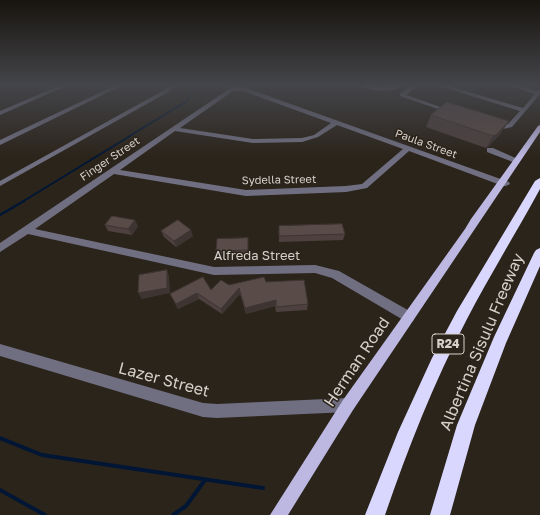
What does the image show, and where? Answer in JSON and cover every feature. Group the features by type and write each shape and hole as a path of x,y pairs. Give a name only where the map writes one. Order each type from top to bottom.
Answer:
{"highway":[{"name":"Albertina Sisulu Freeway","path":"375,515 390,472 426,389 462,316 540,181"},
{"name":"Albertina Sisulu Freeway","path":"440,515 466,425 500,342 540,253"}],"main road":[{"name":"Herman Road","path":"278,515 348,406 408,317 469,232 479,223 504,183 516,160 540,127"},
{"name":"Herman Road","path":"504,183 523,158 523,152"}],"street":[{"path":"0,113 9,109"},
{"path":"0,143 70,109"},
{"path":"0,184 134,109"},
{"name":"Finger Street","path":"0,248 202,109"},
{"name":"Paula Street","path":"300,109 504,183"},
{"path":"445,109 457,113"},
{"path":"485,122 508,127 524,110 521,109"},
{"path":"173,129 252,141 287,140 313,138 337,122"},
{"name":"Sydella Street","path":"113,171 246,193 346,189 364,186 409,148"},
{"path":"490,150 516,160"},
{"name":"Alfreda Street","path":"26,230 214,271 315,269 326,271 335,274 408,317"},
{"name":"Lazer Street","path":"0,350 203,410 217,411 307,406 348,406"}],"building":[{"path":"438,109 470,109 509,121 497,134 493,136 431,115"},
{"path":"112,216 135,220 128,229 105,225"},
{"path":"178,220 191,230 174,241 161,231"},
{"path":"342,224 345,234 279,236 279,226"},
{"path":"248,238 248,250 216,251 217,239"},
{"path":"167,270 167,288 138,293 139,275"},
{"path":"203,277 211,290 221,280 229,285 264,277 266,282 304,280 308,304 276,307 276,300 245,308 239,288 221,309 197,293 176,304 170,294"}],"waterway":[{"path":"128,137 174,109"},
{"path":"22,202 130,136"},
{"path":"0,215 24,201"},
{"path":"0,438 42,455 263,488"},
{"path":"173,515 186,506 205,480"},
{"path":"0,490 45,515"}]}
